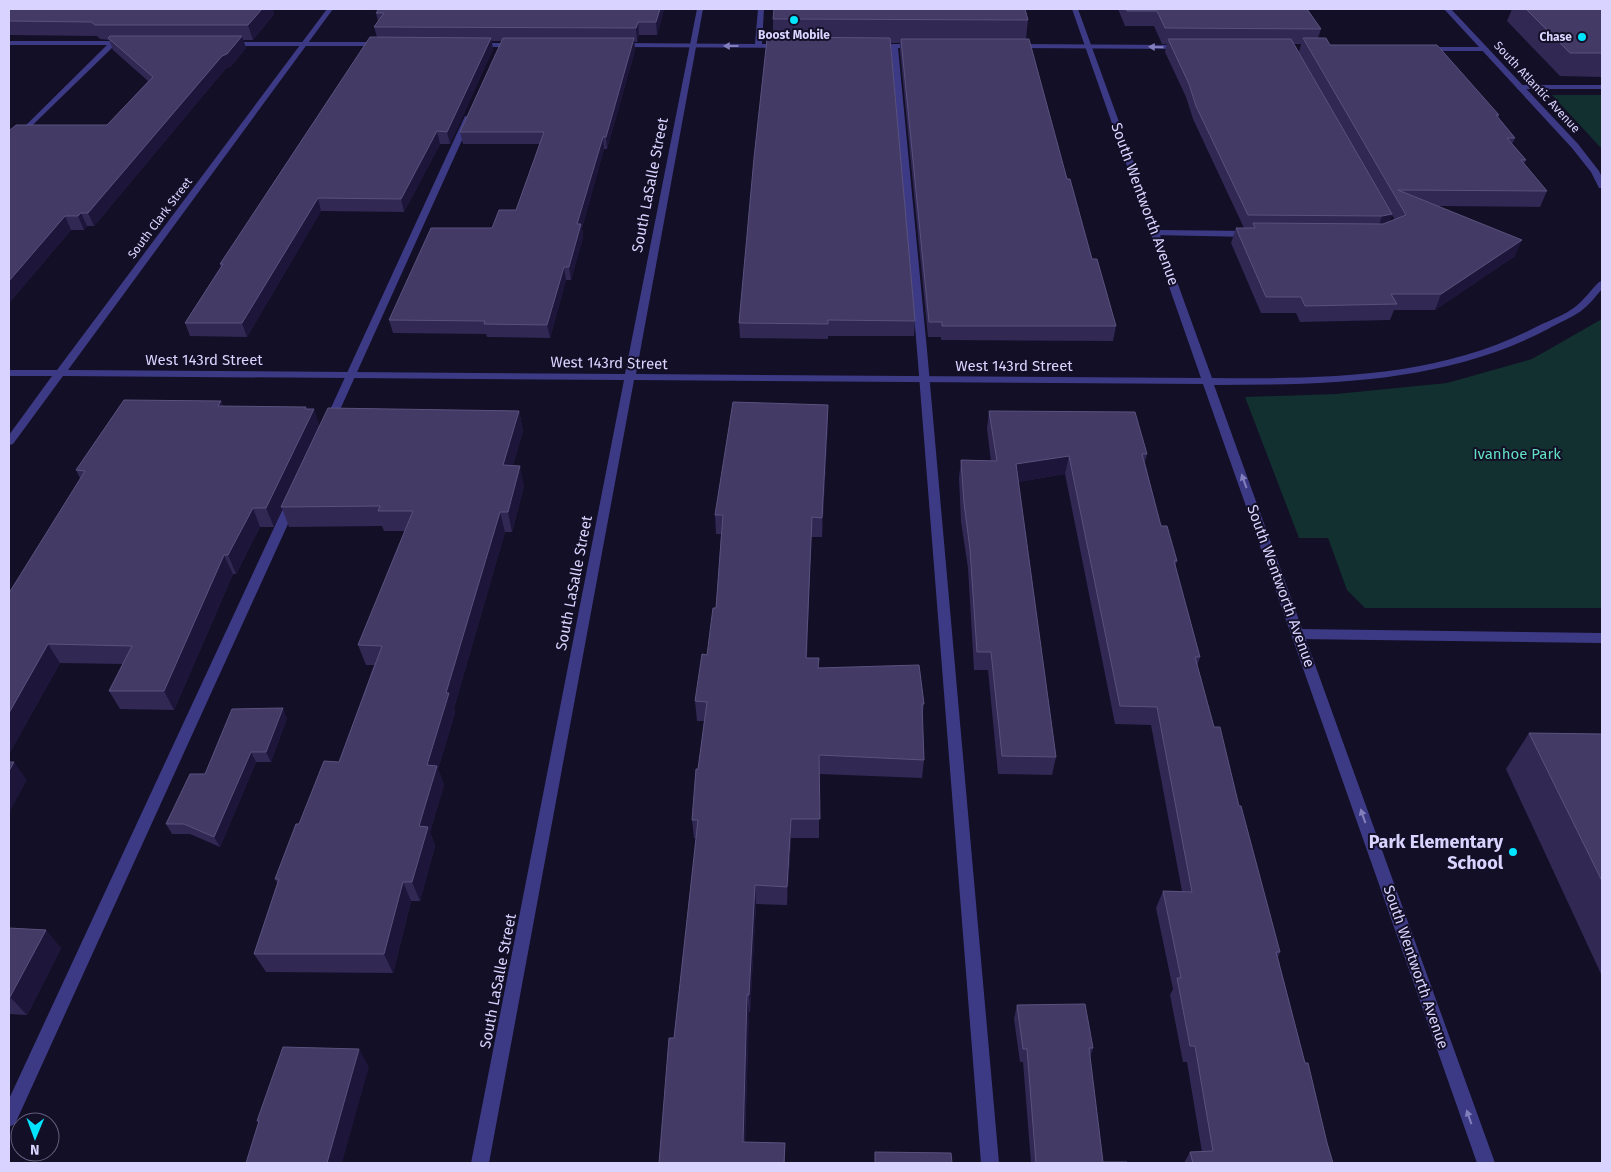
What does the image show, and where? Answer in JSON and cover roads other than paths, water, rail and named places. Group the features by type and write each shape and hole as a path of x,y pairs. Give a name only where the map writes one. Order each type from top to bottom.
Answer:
{"street":[{"name":"South Clark Street","path":"9,442 330,9"},
{"name":"South LaSalle Street","path":"480,1163 700,9"},
{"path":"758,46 761,9"},
{"name":"South Wentworth Avenue","path":"1075,9 1486,1163"},
{"name":"South Atlantic Avenue","path":"1447,9 1575,146 1595,171 1602,186"},
{"path":"9,43 132,43"},
{"path":"9,146 113,43"},
{"path":"217,44 392,44"},
{"path":"471,45 499,50 520,45"},
{"path":"607,45 797,46"},
{"path":"865,46 923,46"},
{"path":"894,46 925,380 990,1163"},
{"path":"1009,46 1185,47"},
{"path":"1414,49 1485,49"},
{"path":"1520,87 1602,87"},
{"path":"325,432 472,109"},
{"path":"1156,233 1261,234"},
{"path":"1209,382 1323,380 1406,372 1470,358 1525,337 1578,310 1602,284"},
{"name":"West 143rd Street","path":"9,373 1209,382"},
{"path":"9,1118 300,486"},
{"path":"1298,634 1602,638"}],"place":[{"name":"Boost Mobile","path":"794,20"},
{"name":"Chase","path":"1582,37"},
{"name":"Park Elementary School","path":"1513,852"}],"park label":[{"name":"Ivanhoe Park","path":"1517,454"}]}
